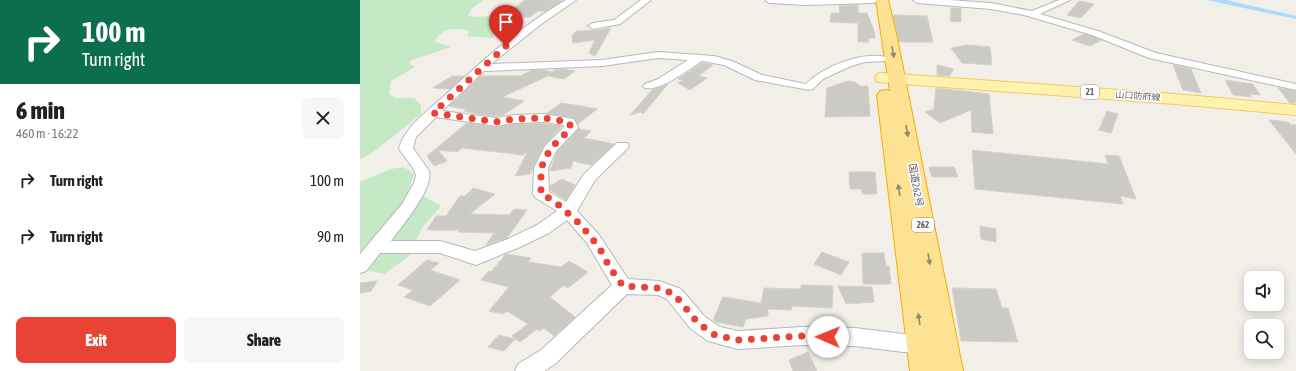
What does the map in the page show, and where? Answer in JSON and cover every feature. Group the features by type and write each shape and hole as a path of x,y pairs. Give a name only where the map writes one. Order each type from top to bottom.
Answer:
{"highway":[{"name":"国道262号","path":"873,0 888,72 933,344 948,371"},
{"name":"国道262号","path":"882,0 888,72"},
{"name":"国道262号","path":"926,371 933,344"}],"main road":[{"name":"山口防府線","path":"888,72 1296,110"}],"street":[{"path":"360,266 404,213 420,186 423,176 420,167 406,149 408,139 433,113 482,68 530,27 572,0"},
{"path":"593,26 617,22 646,0"},
{"path":"769,0 805,2 873,0"},
{"path":"917,0 991,6 1028,14 1095,34 1153,56 1296,87"},
{"path":"1028,14 1036,13 1066,0"},
{"path":"482,68 618,62 650,55 668,55 722,61 759,78 804,87 808,87 819,77 847,64 865,59 888,72"},
{"path":"649,86 698,59"},
{"path":"433,113 496,122 515,119 544,118 569,122 571,128 550,149 541,168 541,194 553,200 580,224 596,243 610,268 623,286"},
{"path":"376,247 440,246 476,258 543,230 568,212 589,177 622,146"},
{"path":"526,371 548,357 623,286 659,288 674,294 698,323 715,335 738,340 817,336 855,337 903,343 933,344"}],"green space":[{"path":"360,0 484,0 471,9 468,16 479,17 498,15 502,18 510,19 510,21 516,23 497,30 493,38 467,36 469,31 459,29 449,29 441,33 435,42 451,47 412,60 409,63 415,67 391,81 389,94 396,98 414,98 421,105 421,114 376,150 360,160"},
{"path":"404,167 414,174 408,191 423,196 441,206 423,226 409,256 384,274 360,269 360,182 391,169"}],"water":[{"path":"1207,0 1226,0 1296,16 1296,19"}],"building":[{"path":"525,0 562,1 545,11 538,11 530,17 504,16"},
{"path":"1079,1 1094,4 1081,18 1067,15"},
{"path":"858,5 858,13 867,13 874,30 875,38 868,38 869,42 858,42 858,23 830,22 831,13 840,13 839,6"},
{"path":"951,8 961,8 961,22 950,21"},
{"path":"893,15 927,16 933,42 899,42"},
{"path":"611,28 595,56 589,53 595,40 573,43 572,36 576,31"},
{"path":"1084,34 1102,40 1090,46 1072,40"},
{"path":"967,45 990,47 992,65 962,63 951,48"},
{"path":"702,63 713,65 698,76 707,78 690,90 678,83 683,80 678,79"},
{"path":"937,65 954,69 949,76 937,75"},
{"path":"1173,65 1191,69 1201,93 1183,90"},
{"path":"562,69 575,71 564,79 548,76 502,97 524,101 503,115 496,116 478,114 464,111 466,109 449,106 481,76 520,76 533,70 544,70 551,72"},
{"path":"452,76 464,76 450,89 433,88"},
{"path":"1225,80 1253,84 1260,95 1250,94 1252,97 1233,95"},
{"path":"848,81 855,82 860,86 868,86 870,116 825,117 827,88"},
{"path":"668,84 643,114 641,112 630,115 652,90"},
{"path":"936,88 989,94 993,134 972,132 971,110 940,123 925,112 934,109"},
{"path":"1278,88 1296,91 1296,103 1290,103"},
{"path":"561,103 597,109 578,124 574,118 547,113"},
{"path":"1107,111 1118,114 1111,133 1099,130"},
{"path":"1269,120 1288,122 1296,125 1296,154"},
{"path":"467,123 496,127 515,124 544,124 562,126 544,145 530,174 515,176 528,151 523,155 462,148 457,152 438,150 447,161 434,166 427,156"},
{"path":"579,129 591,131 584,138 614,144 591,165 573,161 571,168 550,171 557,152"},
{"path":"972,150 1108,164 1105,155 1119,156 1136,199 1120,196 1123,204 975,189"},
{"path":"929,167 954,167 958,177 932,177"},
{"path":"849,172 875,172 877,194 862,194 862,189 850,189"},
{"path":"562,179 575,185 566,200 550,190 550,186"},
{"path":"473,188 495,194 470,214 509,215 514,209 527,210 507,238 486,245 494,233 458,232 461,230 427,230 436,216 446,216 460,196 465,196"},
{"path":"980,226 996,229 996,242 981,239"},
{"path":"822,252 849,262 841,275 814,264"},
{"path":"862,253 884,253 886,266 889,266 891,284 863,284"},
{"path":"506,254 531,258 528,262 561,267 569,261 588,272 568,288 564,285 550,297 575,317 554,336 544,328 540,331 537,329 520,342 512,336 528,324 507,311 503,314 489,311 509,287 481,280 489,271 491,272"},
{"path":"427,260 439,263 430,270 460,280 430,306 404,297 413,290 398,285"},
{"path":"377,281 371,291 360,293 360,283"},
{"path":"801,285 833,286 832,308 792,306 791,310 768,309 768,316 746,319 743,327 716,322 713,320 723,297 761,303 764,288 801,289"},
{"path":"838,286 872,287 874,302 846,304"},
{"path":"952,288 996,289 1002,308 1008,308 1018,342 961,341"},
{"path":"499,335 515,339 504,351 488,347"},
{"path":"808,352 817,371 793,371 789,360"}],"route":[{"path":"506,46 433,113 496,122 515,119 544,118 569,122 571,128 550,149 541,168 541,194 553,200 568,212 589,234 599,247 610,268 623,286 659,288 674,294 698,323 715,335 738,340 802,336 828,337"}]}
